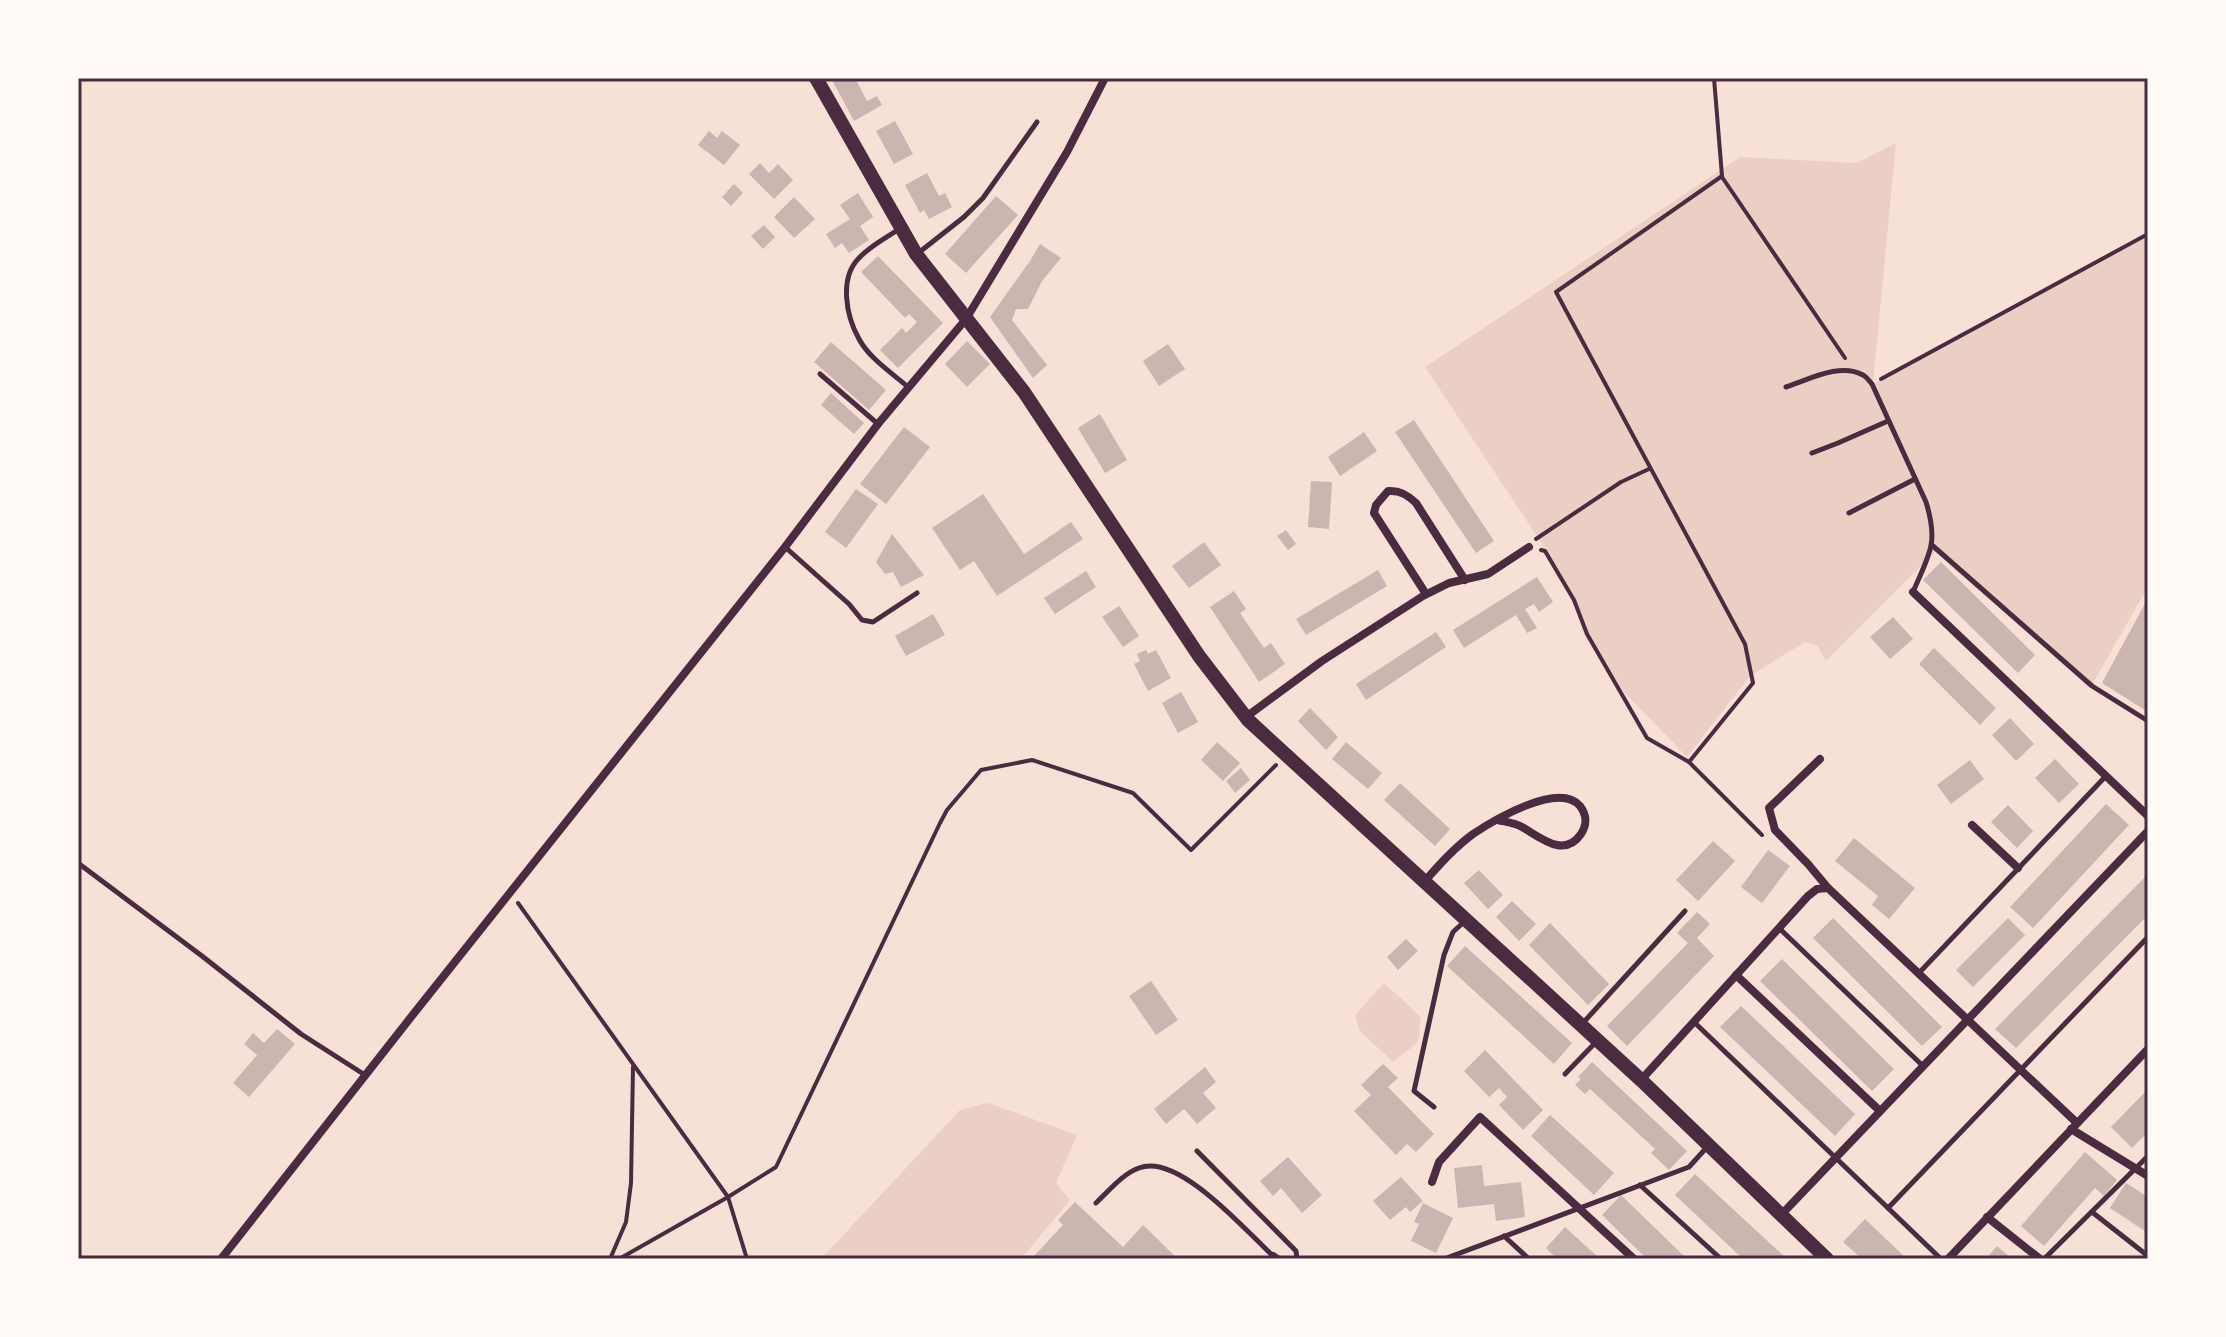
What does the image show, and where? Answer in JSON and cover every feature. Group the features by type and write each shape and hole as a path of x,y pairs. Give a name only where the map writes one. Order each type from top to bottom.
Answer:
{"street":[{"path":"816,78 916,254 1024,392 1199,656 1246,717 1641,1080 1822,1257"},
{"path":"221,1259 785,547 878,424 966,319 1067,152 1105,78"},
{"path":"1426,594 1374,513 1376,505 1388,491 1396,490 1408,495 1416,503 1465,580"},
{"path":"1246,717 1322,661 1426,594 1449,583 1488,574 1530,546"},
{"path":"1913,592 2148,816"},
{"path":"1820,759 1769,808 1775,830 1828,888 2021,1070 2074,1126 2148,1176"},
{"path":"1424,882 1452,851 1474,834 1498,820 1537,801 1568,797 1580,806 1586,819 1576,841 1565,846 1551,844 1520,825 1498,820"},
{"path":"1972,825 2018,868"},
{"path":"1780,1215 2148,831"},
{"path":"1641,1080 1779,928 1817,889 1828,888"},
{"path":"1736,975 1880,1111"},
{"path":"1948,1259 2148,1049"},
{"path":"1432,1182 1439,1162 1480,1117 1634,1259"},
{"path":"1987,1217 2042,1259"}],"lane":[{"path":"916,254 983,198 1037,122"},
{"path":"900,228 857,259 850,270 846,294 850,318 859,341 908,387"},
{"path":"1786,387 1843,371 1862,374 1872,384 1926,502 1932,522 1933,546 1913,592"},
{"path":"820,374 878,424"},
{"path":"1812,453 1888,421"},
{"path":"1849,513 1915,479"},
{"path":"1933,546 2092,686 2148,721"},
{"path":"785,547 849,604 862,620 873,622 917,593"},
{"path":"1918,974 2106,776"},
{"path":"78,863 301,1034 365,1075"},
{"path":"1581,1025 1685,911"},
{"path":"1434,1107 1414,1091 1444,955 1453,932 1466,920"},
{"path":"1779,928 1923,1066"},
{"path":"1888,1208 2148,937"},
{"path":"1694,1022 1941,1259"},
{"path":"1565,1074 1598,1040"},
{"path":"1444,1259 1689,1167 1709,1145"},
{"path":"1197,1151 1296,1251 1297,1259"},
{"path":"2042,1259 2148,1156"},
{"path":"1096,1203 1127,1174 1141,1166 1158,1166 1175,1172 1197,1186 1275,1257"},
{"path":"1640,1185 1721,1259"},
{"path":"2092,1212 2148,1256"},
{"path":"1504,1236 1529,1259"}],"path":[{"path":"1714,78 1722,176 1856,373"},
{"path":"1689,762 1753,683 1745,644 1556,292 1722,176"},
{"path":"1872,384 2148,234"},
{"path":"1649,469 1621,482 1541,535 1530,546 1545,551 1574,600 1587,634 1647,738 1689,762 1764,836"},
{"path":"619,1259 776,1167 940,823 947,810 981,770 1032,760 1133,793 1191,850 1286,756"},
{"path":"510,892 728,1197 747,1259"},
{"path":"610,1259 626,1222 631,1183 633,1065"}],"shaded area":[{"path":"1896,143 1873,384 2148,237 2148,587 2093,683 1950,558 1935,552 1826,661 1817,645 1805,642 1750,676 1687,757 1624,692 1588,633 1575,600 1546,550 1425,367 1740,157 1857,163"},
{"path":"1384,983 1421,1017 1418,1042 1393,1062 1359,1030 1355,1015"},
{"path":"988,1103 1077,1135 1056,1183 1070,1200 1021,1259 821,1259 960,1110"}],"building":[{"path":"831,78 855,78 867,101 877,96 882,105 854,121"},
{"path":"895,121 913,154 894,164 876,131"},
{"path":"709,131 717,138 722,131 740,145 724,165 698,145"},
{"path":"760,163 769,173 778,164 793,180 774,199 749,174"},
{"path":"927,173 939,196 945,193 952,207 929,219 924,210 920,213 905,185"},
{"path":"734,184 743,193 731,206 722,197"},
{"path":"858,193 873,217 860,226 869,240 849,253 842,243 835,248 826,234 850,219 840,205"},
{"path":"996,196 1018,215 966,273 945,254"},
{"path":"794,197 815,219 794,238 774,217"},
{"path":"764,225 775,237 763,249 751,236"},
{"path":"1040,244 1061,258 1042,281 1028,309 1016,309 1012,320 1047,365 1033,378 990,317"},
{"path":"878,256 943,323 898,368 880,350 902,328 906,333 917,322 909,314 905,318 861,272"},
{"path":"967,341 990,364 967,387 945,364"},
{"path":"831,342 886,390 869,410 814,362"},
{"path":"1168,344 1185,369 1159,386 1143,361"},
{"path":"831,393 864,423 854,434 821,405"},
{"path":"1100,414 1127,460 1105,473 1078,428"},
{"path":"1414,420 1494,541 1476,553 1395,432"},
{"path":"904,427 930,447 886,504 860,484"},
{"path":"1364,432 1377,451 1340,476 1328,457"},
{"path":"1311,481 1332,482 1329,529 1308,527"},
{"path":"856,489 878,504 846,548 825,532"},
{"path":"983,494 1024,554 1071,522 1083,539 997,596 974,561 960,570 932,528"},
{"path":"1286,530 1296,544 1288,550 1277,536"},
{"path":"892,534 924,575 901,587 893,572 885,574 876,562"},
{"path":"1204,542 1221,565 1189,588 1172,566"},
{"path":"1941,562 2035,655 2018,673 1923,580"},
{"path":"1378,570 1387,586 1306,635 1296,619"},
{"path":"1086,571 1096,587 1055,614 1044,598"},
{"path":"1537,577 1553,602 1539,612 1534,604 1525,609 1537,628 1527,633 1516,615 1464,648 1453,630"},
{"path":"1234,591 1246,609 1240,613 1264,648 1271,643 1285,664 1259,682 1210,607"},
{"path":"2148,598 2148,712 2102,683"},
{"path":"1119,606 1139,636 1123,647 1102,617"},
{"path":"933,614 945,635 906,656 895,636"},
{"path":"1893,617 1913,639 1890,659 1870,637"},
{"path":"1436,632 1446,647 1366,700 1356,684"},
{"path":"1934,648 1996,708 1980,725 1919,664"},
{"path":"1146,650 1148,654 1156,650 1171,678 1148,691 1134,664 1140,661 1137,654"},
{"path":"1181,692 1198,722 1178,733 1162,703"},
{"path":"1310,708 1338,737 1326,750 1298,721"},
{"path":"2010,718 2034,744 2016,761 1992,735"},
{"path":"1217,742 1240,763 1223,781 1201,760"},
{"path":"1346,742 1382,773 1368,789 1332,759"},
{"path":"2055,759 2079,784 2059,803 2035,778"},
{"path":"1970,760 1984,779 1951,804 1937,785"},
{"path":"1241,768 1250,780 1235,793 1226,781"},
{"path":"1400,783 1450,829 1435,846 1384,800"},
{"path":"2106,804 2129,825 2033,928 2010,907"},
{"path":"2008,805 2033,831 2017,848 1991,822"},
{"path":"1854,838 1915,888 1889,919 1872,905 1878,896 1835,861"},
{"path":"1713,841 1735,861 1698,901 1676,880"},
{"path":"1768,850 1790,866 1762,903 1741,887"},
{"path":"1479,870 1503,895 1488,909 1464,883"},
{"path":"2148,874 2148,915 2016,1048 1995,1029"},
{"path":"1512,901 1536,924 1519,941 1496,917"},
{"path":"1697,912 1710,924 1697,938 1714,956 1627,1046 1607,1026 1688,943 1677,933"},
{"path":"1833,918 1942,1027 1922,1046 1813,938"},
{"path":"2008,918 2025,935 1973,987 1956,970"},
{"path":"1550,923 1609,984 1588,1005 1529,945"},
{"path":"1406,939 1418,951 1398,970 1387,957"},
{"path":"1465,946 1572,1043 1554,1064 1447,966"},
{"path":"1782,959 1894,1069 1872,1091 1760,981"},
{"path":"1151,981 1178,1020 1156,1035 1129,996"},
{"path":"1741,1006 1855,1114 1835,1136 1720,1027"},
{"path":"277,1029 295,1044 249,1097 233,1083 257,1055 244,1044 253,1033 264,1043"},
{"path":"1485,1050 1543,1110 1523,1130 1499,1105 1507,1097 1499,1088 1489,1097 1464,1071"},
{"path":"1592,1062 1687,1151 1669,1170 1651,1153 1655,1149 1590,1089 1585,1094 1575,1085"},
{"path":"1383,1064 1398,1078 1388,1087 1434,1134 1416,1152 1407,1144 1396,1155 1354,1111 1371,1095 1361,1085"},
{"path":"1205,1067 1216,1082 1203,1093 1216,1108 1197,1124 1184,1109 1166,1124 1154,1109"},
{"path":"2148,1089 2148,1132 2132,1148 2111,1127"},
{"path":"1550,1115 1614,1173 1594,1195 1531,1136"},
{"path":"2085,1152 2117,1180 2104,1196 2095,1188 2044,1246 2021,1226"},
{"path":"1288,1157 1322,1195 1302,1213 1281,1188 1273,1196 1260,1181"},
{"path":"1482,1165 1484,1186 1521,1182 1525,1217 1496,1221 1494,1204 1458,1208 1454,1168"},
{"path":"1695,1174 1787,1259 1743,1259 1675,1195"},
{"path":"1401,1177 1423,1201 1410,1212 1406,1207 1390,1220 1373,1201"},
{"path":"2126,1183 2148,1197 2148,1233 2110,1208"},
{"path":"1621,1195 1687,1259 1647,1259 1602,1215"},
{"path":"1075,1202 1123,1247 1143,1225 1178,1259 1031,1259 1063,1225 1058,1220"},
{"path":"1423,1203 1453,1218 1436,1253 1411,1241 1419,1224 1414,1222"},
{"path":"1865,1219 1907,1259 1862,1259 1843,1242"},
{"path":"1565,1227 1600,1259 1557,1259 1546,1248"},
{"path":"1997,1246 2012,1259 1986,1259"}]}
